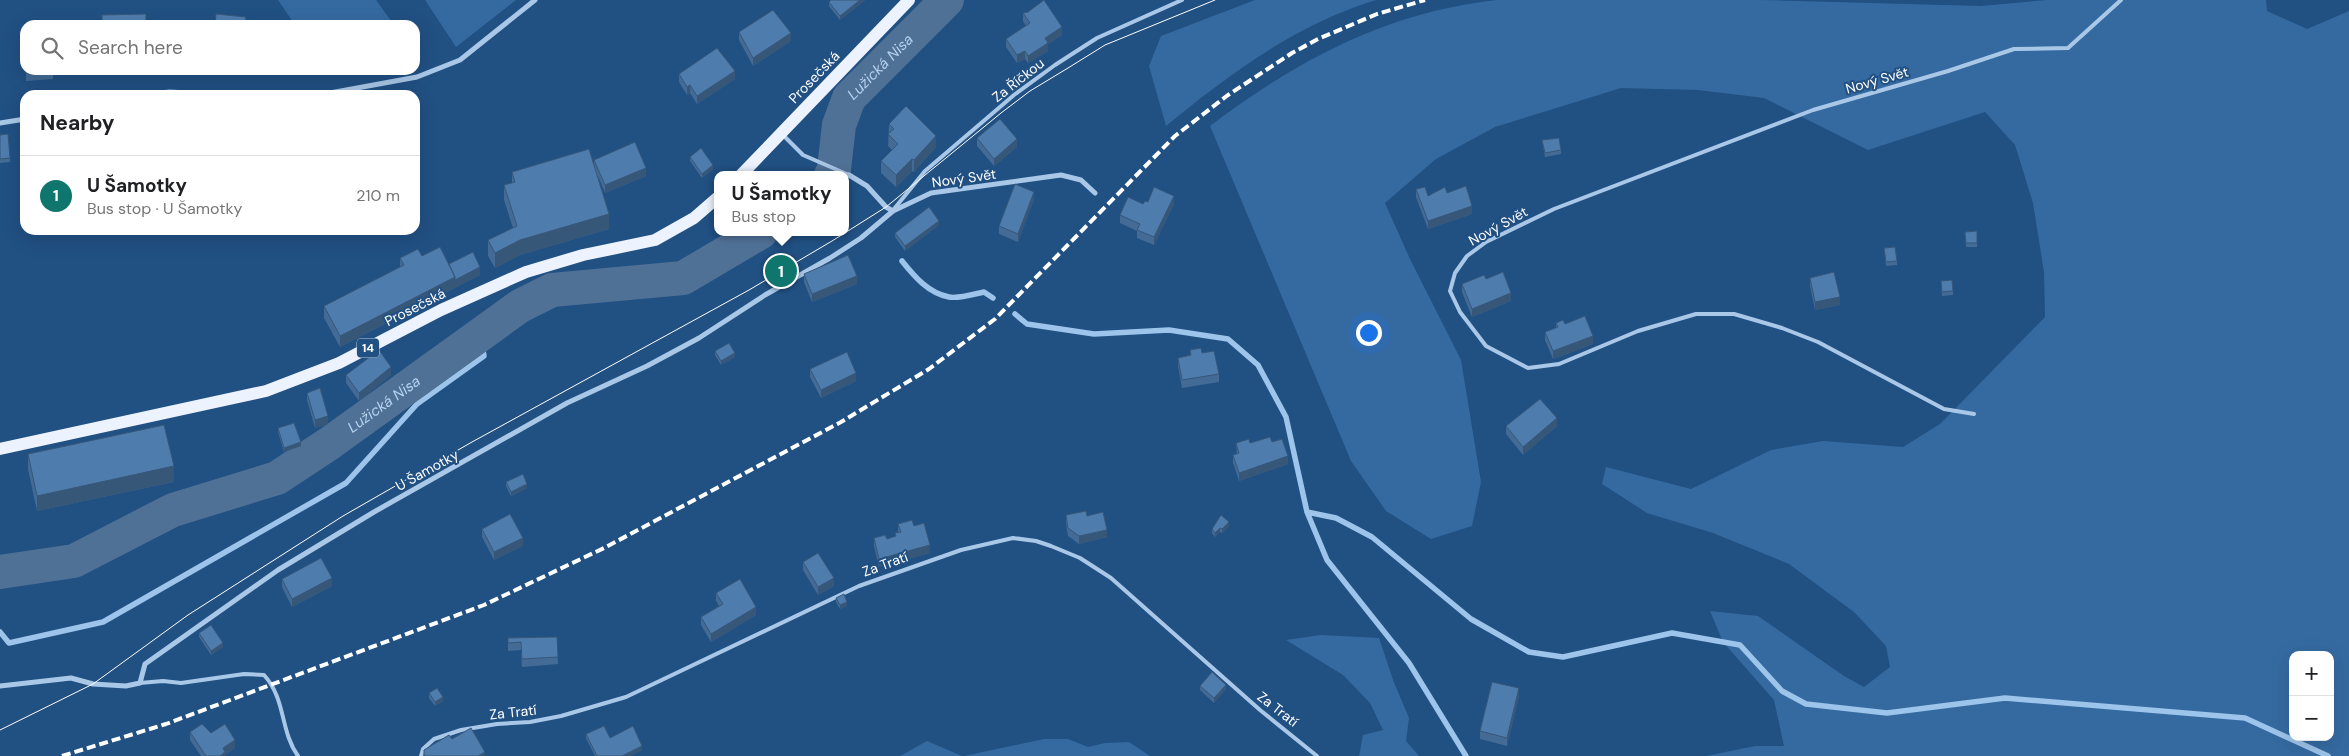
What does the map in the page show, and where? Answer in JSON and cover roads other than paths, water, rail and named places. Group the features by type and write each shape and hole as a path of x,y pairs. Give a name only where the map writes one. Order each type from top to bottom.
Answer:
{"main road":[{"name":"Prosečská","path":"745,171 909,0"},
{"name":"Prosečská","path":"0,449 266,391 339,363 441,310 526,272 583,255 655,240 694,218 714,201"}],"street":[{"path":"346,90 417,77 460,60 535,0"},
{"path":"0,123 20,120"},
{"path":"849,175 867,186 892,211"},
{"name":"Nový Svět","path":"892,211 931,192 1061,175 1081,180 1095,192"},
{"name":"U Šamotky","path":"140,683 145,664 278,570 374,512 567,403 647,366 699,338 765,295 861,238 892,211"},
{"path":"0,686 71,678 93,684 126,686 140,683"}],"lane":[{"name":"Za Říčkou","path":"892,211 925,171 1014,95 1055,65 1097,38 1182,0"},
{"name":"Nový Svět","path":"1974,414 1944,409 1818,342 1782,328 1734,314 1696,314 1638,331 1560,364 1528,368 1486,346 1460,312 1450,291 1455,273 1467,256 1486,242 1554,209 1813,110 1948,71 2014,49 2068,48 2122,0"},
{"path":"781,133 803,155 839,171"},
{"name":"Za Tratí","path":"421,756 423,749 434,739 461,730 497,724 530,722 561,716 626,697 859,586 961,550 1013,538 1036,541 1051,546 1080,558 1111,578 1260,710 1317,756"},
{"path":"140,683 163,681 181,683 244,674 264,675 273,685 298,756"}],"waterway":[{"name":"Lužická Nisa","path":"833,171 839,125 849,98 947,0"},
{"name":"Lužická Nisa","path":"0,572 74,561 173,510 277,478 330,443 520,306 552,290 683,278 754,236"},
{"path":"902,261 922,283 941,295 957,297 984,292 993,298"},
{"path":"1015,314 1027,324 1094,334 1169,330 1228,339 1258,365 1286,417 1307,512 1336,518 1372,537 1471,619 1529,652 1563,657 1672,633 1740,645 1782,691 1806,704 1887,713 2005,698 2245,718 2328,756"},
{"path":"0,632 9,643 103,622 346,483 417,404 484,356 480,333"},
{"path":"1307,512 1327,560 1409,663 1466,756"}],"tram line":[{"path":"849,230 886,207 1030,91 1105,45 1215,0"},
{"path":"0,730 93,684 188,615 343,516 472,442 749,290 840,236"}],"railway":[{"path":"62,756 166,724 484,605 604,548 841,422 929,369 995,319 1175,136 1228,95 1292,53 1318,39 1377,14 1425,0"}],"place":[{"name":"U Šamotky","path":"781,271"}]}
